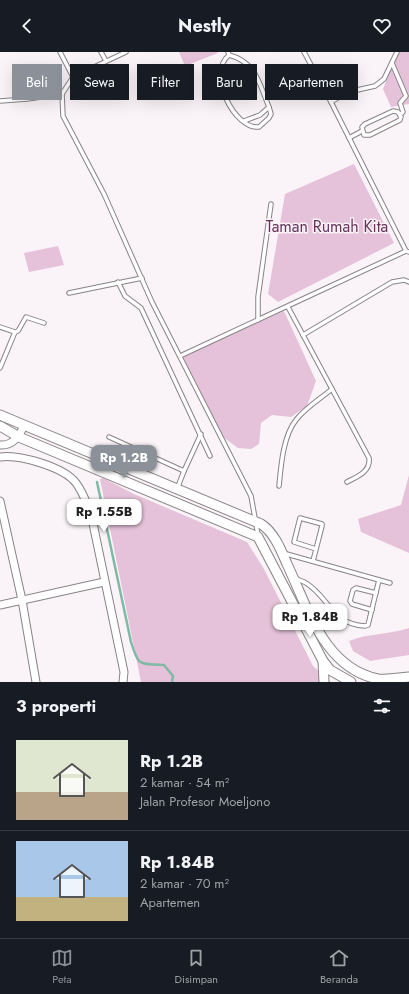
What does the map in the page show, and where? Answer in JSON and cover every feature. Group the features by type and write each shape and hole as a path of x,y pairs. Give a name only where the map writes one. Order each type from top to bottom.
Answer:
{"street":[{"path":"0,415 177,489 269,530 282,552 322,638 334,655 356,670 379,679 409,677"},
{"path":"0,426 19,437 258,536 323,661 330,670 347,681 356,670"},
{"path":"0,445 9,443 19,437 24,426"},
{"path":"0,457 31,460 67,476 75,482 82,492 91,514 124,672 122,682"},
{"path":"0,501 22,600 36,682"},
{"path":"0,605 104,582"},
{"path":"323,661 324,682"}],"lane":[{"path":"60,52 70,71"},
{"path":"101,52 106,61"},
{"path":"100,64 126,52"},
{"path":"180,356 407,251 304,52"},
{"path":"331,102 348,92 375,86 384,79 397,52"},
{"path":"228,54 240,58 249,65 256,76 271,114 269,118 258,127 248,125 227,102 220,77 221,65 228,54"},
{"path":"362,132 364,135 370,135 400,120 400,115 403,112 400,103 406,96 392,63"},
{"path":"70,82 62,94 63,116 104,194 142,278 180,356 252,496 258,536"},
{"path":"0,101 14,100"},
{"path":"244,121 260,114 268,106"},
{"path":"362,132 362,127 365,124 393,111 398,112 400,115"},
{"path":"349,138 362,132"},
{"path":"258,320 258,297 271,204"},
{"path":"68,293 142,278"},
{"path":"302,335 392,282 404,280 409,282"},
{"path":"118,282 126,296 141,308 210,456"},
{"path":"288,306 302,335 369,458 370,463 365,471 346,482"},
{"path":"0,368 15,332 18,331 26,317 44,323"},
{"path":"0,327 15,332"},
{"path":"279,486 285,447 292,427 304,412 332,389"},
{"path":"177,489 201,434"},
{"path":"109,437 184,471"},
{"path":"312,561 316,549 322,524 300,518 294,542 316,549"},
{"path":"282,552 390,583"},
{"path":"294,578 307,583 341,619 365,626 368,625 379,580"},
{"path":"372,610 352,604 350,601 353,590 356,588 376,593"}],"green space":[{"path":"179,52 218,52 190,64 184,64"},
{"path":"398,52 409,52 409,104 391,107 383,89"},
{"name":"Taman Rumah Kita","path":"354,164 394,243 278,302 268,294 285,194"},
{"path":"58,246 64,265 29,272 24,253"},
{"path":"284,311 316,381 307,406 291,417 272,415 261,423 259,444 251,449 238,448 223,437 183,357"},
{"path":"409,475 409,553 361,532 358,519 401,505"},
{"path":"103,478 134,494 247,542 264,569 313,666 331,682 141,682 100,479"},
{"path":"409,628 409,655 370,661 353,651 349,641 356,638"}],"waterway":[{"path":"97,482 131,642 136,656 138,660 145,664 164,665 173,676 172,682"}]}
